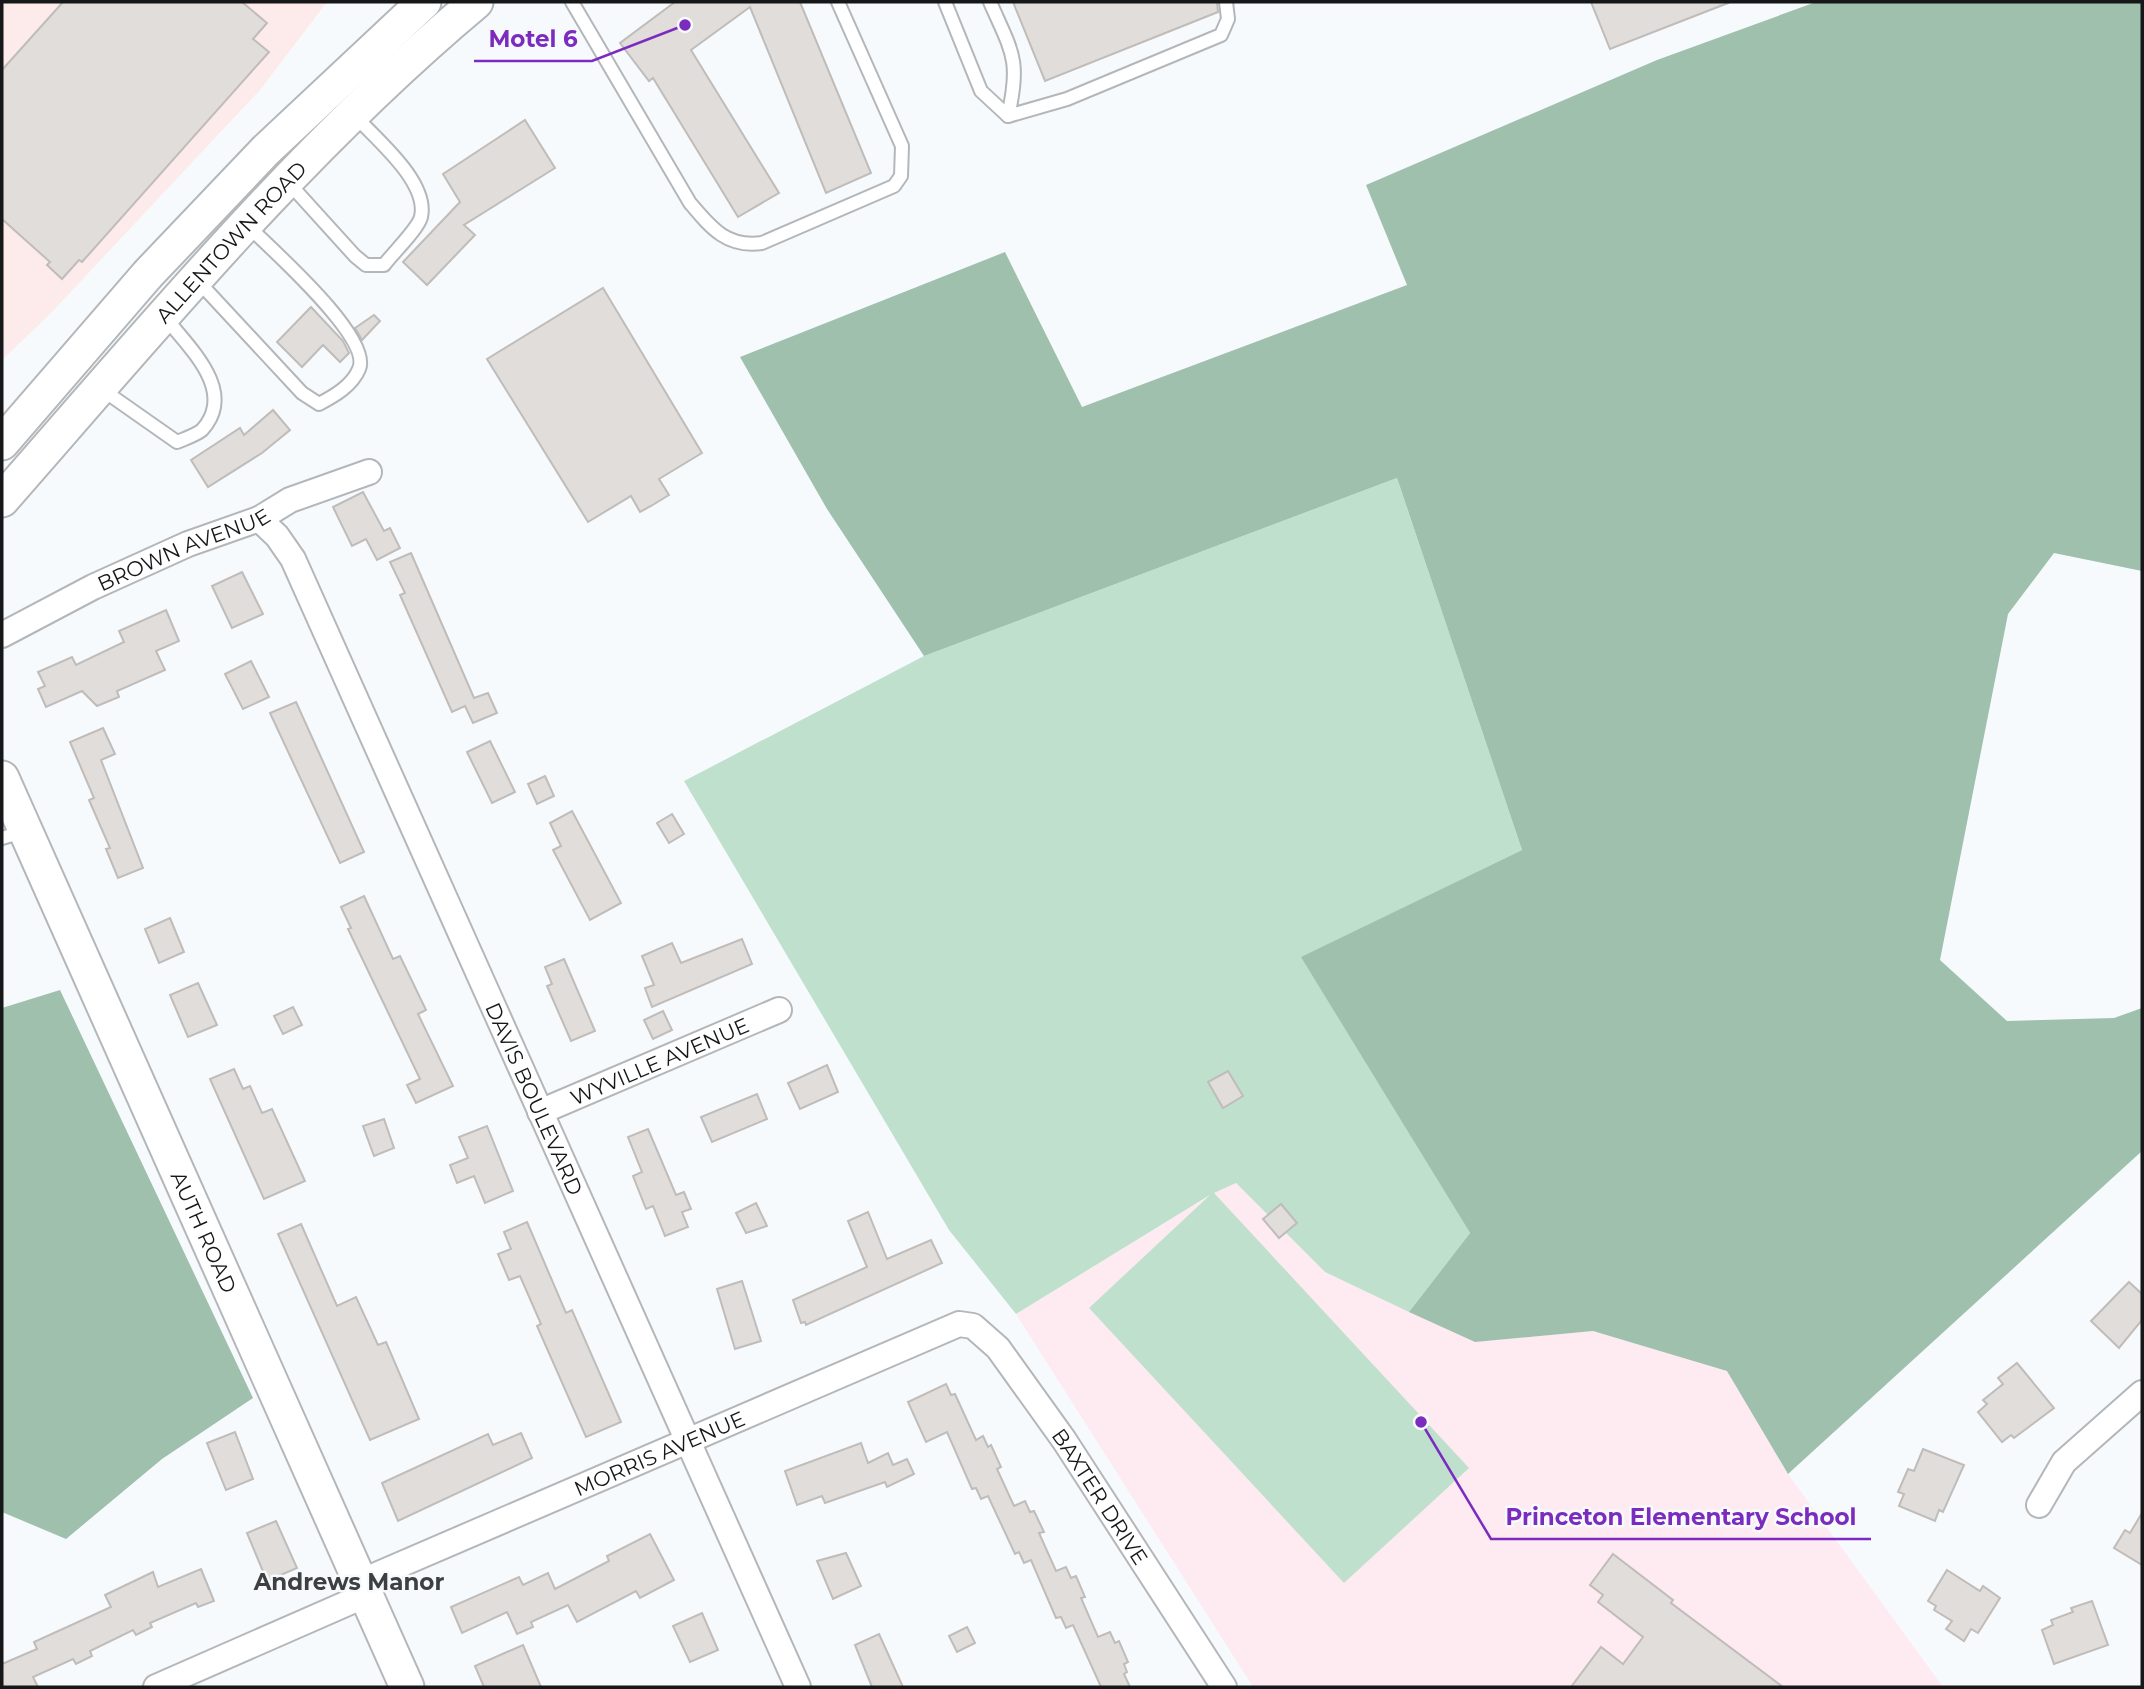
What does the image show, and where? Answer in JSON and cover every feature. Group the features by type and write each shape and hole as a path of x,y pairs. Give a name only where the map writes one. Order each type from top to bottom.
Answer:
{"main road":[{"name":"ALLENTOWN ROAD","path":"2,443 56,377 229,188 424,2"},
{"name":"ALLENTOWN ROAD","path":"2,500 98,387 286,180 353,114 476,2"},
{"name":"AUTH ROAD","path":"2,778 13,835 407,1687"}],"street":[{"name":"BROWN AVENUE","path":"2,635 93,587 188,544 259,519 290,500 369,472"},
{"name":"DAVIS BOULEVARD","path":"259,519 277,536 293,559 798,1687"},
{"name":"WYVILLE AVENUE","path":"540,1112 779,1010"},
{"name":"MORRIS AVENUE","path":"156,1687 687,1441 959,1324"},
{"name":"BAXTER DRIVE","path":"959,1324 973,1326 998,1348 1064,1440 1224,1687"},
{"path":"2039,1505 2064,1462 2142,1393"}],"lane":[{"path":"572,2 690,203 713,230 727,240 748,245 762,243 894,186 901,176 902,146 838,2"},
{"path":"945,2 981,91 1008,116"},
{"path":"990,2 1014,57 1016,80 1008,116"},
{"path":"1008,116 1079,94 1221,35 1228,19 1226,2"},
{"path":"286,180 366,265 384,265 421,219 421,204 412,177 353,114"},
{"path":"195,278 302,393 319,404 339,394 360,368 360,354 338,317 246,223"},
{"path":"98,387 177,442 201,430 216,403 211,377 163,314"}],"shaded area":[{"path":"2,2 327,2 260,90 51,313 2,360"},
{"path":"1236,1183 1325,1272 1475,1342 1593,1331 1728,1371 1788,1474 1943,1687 1253,1687 1016,1314 1214,1193"}],"green space":[{"path":"1816,2 2142,2 2142,571 2054,553 2008,614 1940,960 2007,1021 2114,1018 2142,1008 2142,1151 1788,1474 1727,1371 1593,1331 1475,1342 1409,1312 1470,1233 1301,957 1522,850 1397,478 924,656 827,509 740,357 1005,252 1082,407 1407,285 1366,185 1657,60"},
{"path":"1397,478 1522,850 1302,957 1470,1233 1409,1312 1325,1272 1236,1183 1214,1193 1469,1468 1344,1583 1089,1308 1210,1195 1016,1314 949,1230 684,781 924,656"},
{"path":"60,990 253,1398 162,1459 66,1539 2,1512 2,1008"}],"building":[{"path":"63,2 242,2 267,23 253,39 269,52 82,262 79,260 62,279 47,265 50,262 2,219 2,70"},
{"path":"675,2 800,2 871,173 826,193 750,7 691,50 779,193 738,217 653,78 649,81 620,43"},
{"path":"1013,2 1217,2 1218,12 1045,81"},
{"path":"1591,2 1727,2 1728,3 1610,49"},
{"path":"525,120 555,168 464,225 475,235 427,285 403,262 460,202 443,174"},
{"path":"603,288 702,453 659,479 669,495 651,506 640,512 631,496 588,522 487,359"},
{"path":"311,307 343,341 349,353 340,362 323,345 302,367 277,342"},
{"path":"374,315 380,321 362,340 355,328"},
{"path":"273,410 290,430 262,453 208,487 191,460 240,428 244,435"},
{"path":"363,492 384,531 390,528 400,548 377,560 366,539 352,546 333,507"},
{"path":"411,553 474,698 488,693 497,713 473,723 465,706 452,712 400,595 405,593 390,562"},
{"path":"242,572 263,614 232,628 212,586"},
{"path":"166,610 179,641 156,651 165,670 117,691 119,697 97,706 82,691 46,707 38,689 45,686 38,672 72,657 76,665 124,642 119,631"},
{"path":"251,661 269,697 243,709 225,674"},
{"path":"296,702 364,852 340,863 270,713"},
{"path":"103,728 115,754 101,760 143,868 118,878 106,849 110,848 89,800 94,798 70,742"},
{"path":"490,741 515,792 492,803 467,752"},
{"path":"545,776 554,796 537,804 528,784"},
{"path":"572,811 621,903 590,920 553,850 561,846 550,823"},
{"path":"672,814 684,834 669,843 657,823"},
{"path":"364,896 393,959 400,956 426,1010 418,1014 453,1086 416,1103 407,1085 420,1079 348,929 351,928 341,907"},
{"path":"170,918 184,952 159,963 145,929"},
{"path":"742,939 752,964 652,1007 645,988 654,985 642,956 672,943 681,963"},
{"path":"564,959 595,1031 571,1041 547,986 552,984 545,967"},
{"path":"198,983 217,1025 188,1037 170,995"},
{"path":"293,1007 302,1025 283,1034 274,1016"},
{"path":"663,1011 672,1030 653,1039 644,1020"},
{"path":"827,1065 838,1092 800,1109 788,1083"},
{"path":"234,1069 243,1089 250,1086 262,1113 272,1109 305,1181 264,1199 210,1079"},
{"path":"1228,1071 1243,1096 1223,1108 1208,1082"},
{"path":"757,1094 767,1119 712,1142 701,1117"},
{"path":"384,1119 394,1148 374,1156 363,1126"},
{"path":"487,1126 513,1191 485,1203 474,1176 457,1183 450,1165 468,1158 459,1137"},
{"path":"648,1129 676,1195 684,1192 691,1209 682,1212 688,1227 665,1236 653,1206 646,1209 633,1176 642,1172 628,1137"},
{"path":"756,1203 767,1226 746,1233 736,1213"},
{"path":"1281,1204 1297,1223 1279,1238 1263,1219"},
{"path":"868,1212 887,1259 931,1240 942,1263 806,1325 805,1322 801,1323 793,1300 867,1267 848,1221"},
{"path":"527,1222 566,1313 572,1310 621,1422 586,1437 537,1326 541,1324 520,1276 509,1280 498,1254 511,1249 504,1232"},
{"path":"301,1224 337,1306 356,1297 378,1345 386,1342 419,1419 370,1440 278,1234"},
{"path":"742,1281 761,1341 735,1349 717,1289"},
{"path":"2129,1282 2142,1294 2142,1320 2119,1348 2091,1321"},
{"path":"2017,1363 2054,1408 2014,1438 2011,1435 2002,1442 1978,1412 1987,1404 1983,1400 2003,1384 1998,1378"},
{"path":"946,1384 951,1395 955,1394 976,1440 983,1436 988,1447 991,1445 1001,1467 997,1469 1014,1506 1025,1501 1030,1512 1034,1511 1044,1532 1039,1533 1056,1571 1066,1567 1071,1578 1076,1576 1085,1597 1081,1598 1098,1637 1110,1632 1115,1643 1119,1641 1128,1662 1124,1664 1127,1672 1124,1674 1130,1687 1101,1687 1073,1625 1066,1628 1061,1617 1056,1618 1031,1560 1024,1563 1019,1552 1015,1554 988,1496 981,1499 976,1488 972,1489 947,1432 926,1442 908,1402"},
{"path":"235,1432 253,1479 226,1490 207,1443"},
{"path":"521,1433 532,1458 398,1521 382,1483 488,1434 493,1445"},
{"path":"861,1443 868,1463 888,1453 893,1465 907,1459 914,1474 887,1487 885,1482 825,1503 822,1496 797,1505 785,1471"},
{"path":"1923,1449 1964,1465 1943,1512 1939,1510 1935,1521 1899,1506 1904,1494 1898,1492 1908,1469 1914,1471"},
{"path":"2142,1513 2142,1565 2114,1548 2125,1530 2130,1533"},
{"path":"276,1521 297,1568 267,1581 247,1533"},
{"path":"650,1534 674,1580 640,1598 636,1591 577,1622 568,1605 531,1622 533,1627 517,1634 507,1612 462,1633 451,1607 519,1577 523,1585 548,1573 555,1589 609,1561 607,1556"},
{"path":"846,1553 861,1586 833,1599 817,1561"},
{"path":"1613,1554 1673,1600 1671,1603 1783,1687 1571,1687 1601,1647 1623,1664 1643,1637 1598,1602 1603,1595 1590,1585"},
{"path":"201,1569 214,1601 198,1607 196,1603 150,1623 152,1627 136,1635 133,1630 90,1651 92,1656 76,1664 73,1659 33,1677 38,1687 2,1687 2,1664 37,1649 34,1642 111,1607 105,1595 153,1572 158,1587"},
{"path":"1947,1570 1980,1591 1983,1586 2000,1598 1978,1633 1971,1629 1964,1641 1946,1629 1952,1621 1934,1610 1936,1606 1928,1601"},
{"path":"2092,1601 2108,1645 2054,1664 2042,1630 2053,1625 2051,1620 2073,1612 2071,1608"},
{"path":"702,1613 718,1650 690,1662 673,1626"},
{"path":"967,1627 975,1643 957,1652 949,1636"},
{"path":"879,1634 903,1687 872,1687 855,1645"},
{"path":"523,1645 541,1687 484,1687 475,1666"}],"place":[{"name":"Motel 6","path":"685,25"},
{"name":"Princeton Elementary School","path":"1421,1422"}],"district":[{"name":"Andrews Manor","path":"349,1582"}]}
